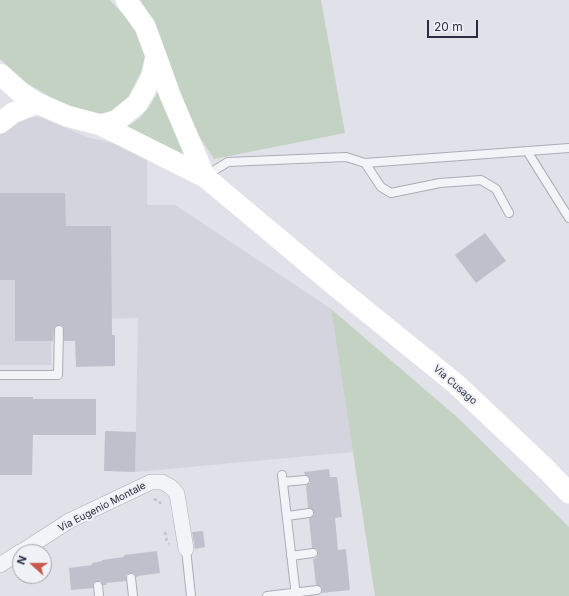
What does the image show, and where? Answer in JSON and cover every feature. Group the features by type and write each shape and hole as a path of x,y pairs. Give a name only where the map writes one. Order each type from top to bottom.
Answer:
{"main road":[{"path":"126,0 145,26 170,95 205,176"},
{"path":"101,125 116,121 136,104 152,76 156,56"},
{"path":"0,74 20,92 37,103 80,121 101,125 205,176"},
{"path":"0,123 13,113 37,103"},
{"name":"Via Cusago","path":"205,176 334,285 456,384 545,468 569,493"}],"street":[{"name":"Via Eugenio Montale","path":"33,544 69,521 151,482 162,482 171,487 177,494 185,546"},
{"name":"Via Eugenio Montale","path":"0,565 12,557"}],"lane":[{"path":"205,176 228,162 346,157 365,163 569,148"},
{"path":"527,151 569,218"},
{"path":"365,163 381,187 391,194 440,183 481,180 496,189 509,213"},
{"path":"0,375 58,375 59,330"},
{"path":"295,594 283,479 305,480"},
{"path":"287,516 309,513"},
{"path":"185,546 191,596"},
{"path":"291,556 313,553"},
{"path":"131,578 133,596"},
{"path":"98,586 99,596"},
{"path":"267,596 295,594 317,590"}],"path":[{"path":"149,498 159,501 163,511"},
{"path":"165,527 167,542 171,545 185,546"}],"shaded area":[{"path":"39,117 90,138 130,147 147,159 147,205 175,205 331,309 353,452 135,472 138,318 52,320 51,365 0,365 0,134 16,121"}],"green space":[{"path":"0,0 110,0 127,19 135,31 145,56 141,72 128,97 111,111 100,114 83,111 57,101 27,83 0,59"},
{"path":"140,0 321,0 345,133 214,159 199,136 187,110 156,25"},
{"path":"158,92 192,160 127,127 140,118"},
{"path":"331,309 457,417 569,527 569,596 375,596"}],"building":[{"path":"0,193 65,193 66,226 111,226 112,335 115,335 115,366 76,367 75,341 64,341 64,328 60,325 54,328 53,341 15,341 15,280 0,280"},
{"path":"485,233 506,261 476,283 455,255"},
{"path":"0,397 33,397 33,399 96,399 96,435 33,435 32,475 0,475"},
{"path":"105,431 136,432 135,472 104,471"},
{"path":"329,469 330,477 337,477 342,517 335,518 338,550 346,549 350,590 321,593 322,587 316,585 313,559 317,557 318,553 317,549 312,548 309,518 314,515 314,512 308,508 306,485 310,483 310,479 304,472"},
{"path":"203,531 205,547 195,549 192,532"},
{"path":"157,551 160,573 138,576 137,578 134,573 130,573 126,575 126,581 106,583 107,585 103,585 101,581 97,581 93,583 93,588 71,590 69,568 92,565 92,563 102,560 124,557 124,555"}]}
